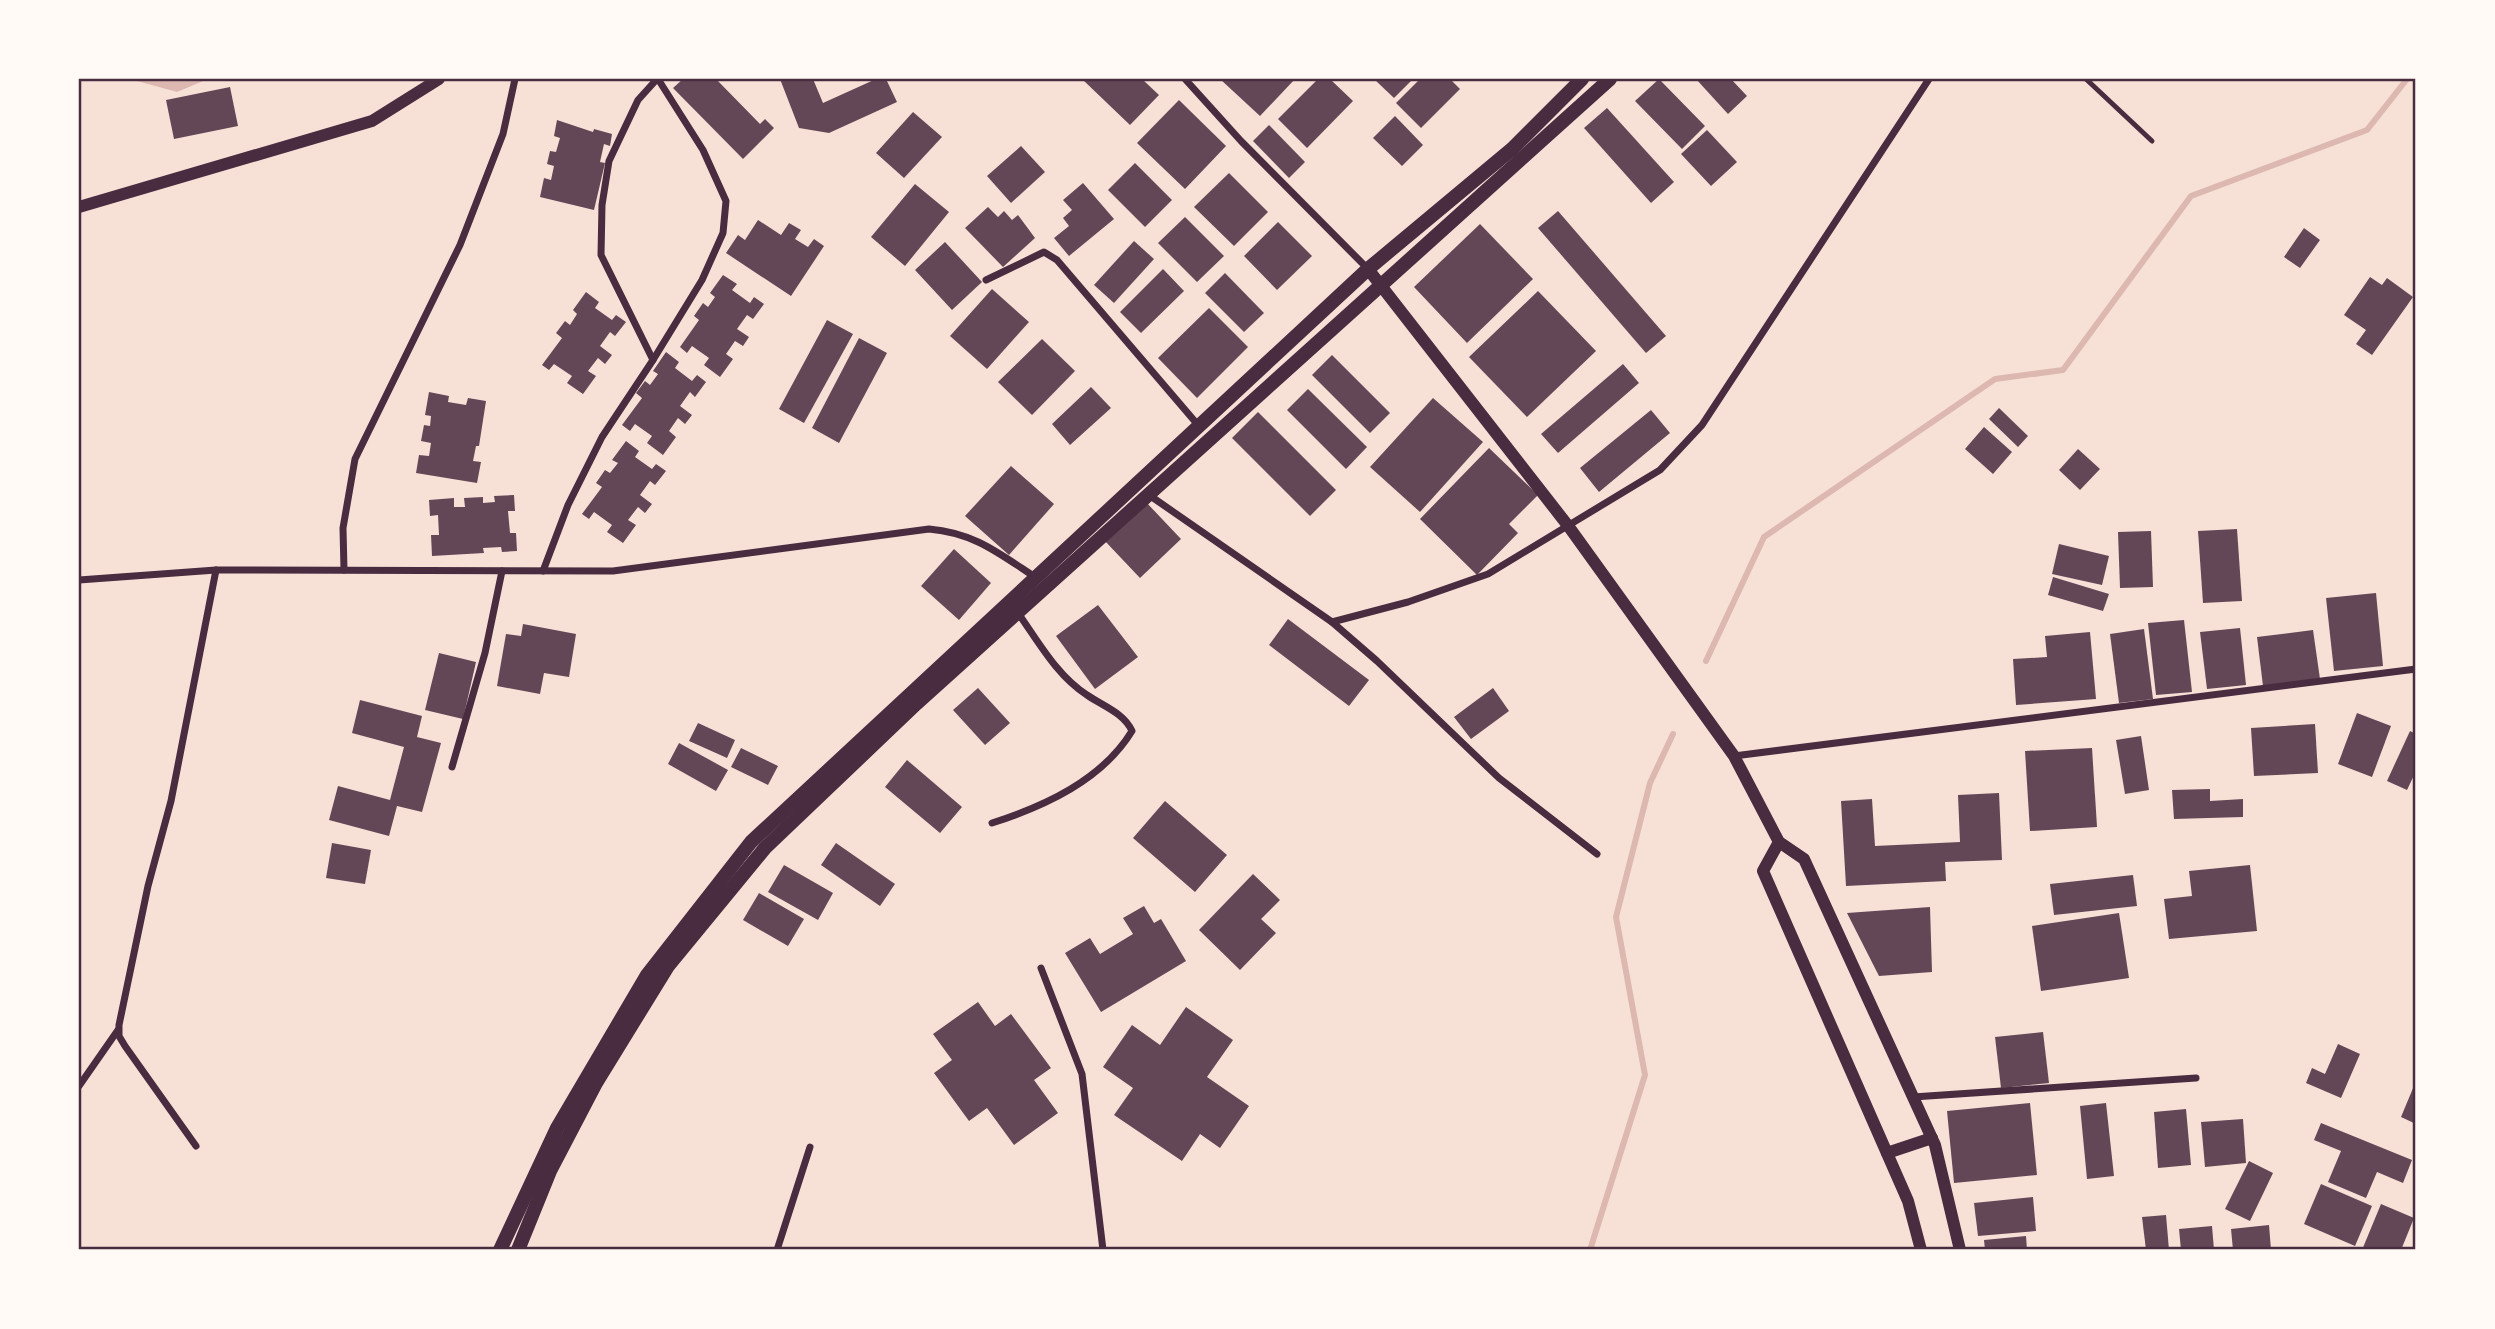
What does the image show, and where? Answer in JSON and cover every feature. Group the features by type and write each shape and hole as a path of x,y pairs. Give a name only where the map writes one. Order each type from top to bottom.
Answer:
{"main road":[{"path":"859,749 1009,601 1198,425 1368,269 1512,149 1582,79"},
{"path":"518,1250 550,1171 596,1083 647,975 712,902 751,842 1019,614 1609,79"},
{"path":"500,1250 557,1128 620,1032"}],"street":[{"path":"79,207 372,121 439,79"},
{"path":"344,570 343,528 355,459 460,245 503,134 515,79"},
{"path":"542,571 568,505 602,438 653,360 702,280 723,233 726,201 703,150 658,79 638,100 609,161 601,217 601,255 653,360"},
{"path":"1185,79 1241,141 1380,284 1569,527 1734,756 1779,842 1804,859 1932,1138 1961,1250"},
{"path":"1332,622 1408,602 1488,574 1660,470 1702,425 1929,79"},
{"path":"986,280 1044,252 1056,260 1198,425"},
{"path":"1135,484 1332,622 1377,661 1499,778 1597,854"},
{"path":"79,580 216,570 613,571 929,529 956,532 979,540 1035,577"},
{"path":"79,1086 119,1029 148,886 171,801 216,570"},
{"path":"452,767 485,653 502,571"},
{"path":"992,823 1035,810 1071,790 1122,747 1132,731 1127,719 1083,693 1060,671 1009,601"},
{"path":"1734,756 2416,669"},
{"path":"1779,842 1763,871 1908,1201 1922,1250"},
{"path":"1041,968 1082,1074 1102,1250"},
{"path":"119,1029 125,1046 196,1146"},
{"path":"1913,1097 2196,1078"},
{"path":"1887,1153 1932,1138"},
{"path":"777,1250 810,1147"}],"lane":[{"path":"2086,79 2152,141"}],"shaded area":[{"path":"130,79 208,79 177,92"}],"building":[{"path":"683,79 716,79 760,124 765,119 774,128 743,159 673,88"},
{"path":"780,79 813,79 823,103 876,79 886,79 897,102 829,133 799,128"},
{"path":"1082,79 1142,79 1159,95 1130,125"},
{"path":"1220,79 1295,79 1260,116"},
{"path":"1318,79 1330,79 1353,101 1307,148 1278,119"},
{"path":"1374,79 1413,79 1394,98"},
{"path":"1420,79 1450,79 1460,89 1421,128 1396,103"},
{"path":"1659,79 1705,126 1682,149 1635,101"},
{"path":"1696,79 1731,79 1747,96 1728,114"},
{"path":"230,87 238,126 174,139 166,100"},
{"path":"1179,100 1226,146 1185,189 1137,143"},
{"path":"1607,108 1674,182 1651,203 1584,128"},
{"path":"913,112 942,137 904,178 876,153"},
{"path":"1395,116 1423,145 1402,166 1373,138"},
{"path":"557,120 593,132 594,129 612,134 610,146 604,144 600,162 605,163 594,210 540,197 544,178 551,180 554,166 547,164 550,151 556,152 560,138 554,136"},
{"path":"1269,125 1305,162 1289,178 1253,141"},
{"path":"1707,130 1737,162 1711,186 1681,154"},
{"path":"1021,146 1045,172 1011,203 987,176"},
{"path":"1135,163 1172,200 1145,227 1108,190"},
{"path":"1229,173 1268,212 1234,246 1194,207"},
{"path":"1083,183 1114,219 1069,256 1054,238 1069,226 1063,218 1072,210 1063,200"},
{"path":"915,184 949,212 905,266 871,237"},
{"path":"988,207 998,217 1004,211 1012,220 1018,215 1035,238 1003,267 965,228"},
{"path":"1558,211 1666,336 1646,353 1538,228"},
{"path":"1185,217 1224,256 1197,282 1158,243"},
{"path":"758,220 781,235 789,223 801,230 795,239 808,247 814,239 824,246 791,296 726,253 738,235 745,240"},
{"path":"1278,222 1312,256 1277,290 1244,256"},
{"path":"1480,224 1533,279 1467,343 1414,287"},
{"path":"2304,228 2320,240 2300,268 2284,257"},
{"path":"1134,241 1154,259 1114,303 1094,285"},
{"path":"945,242 982,282 952,310 915,270"},
{"path":"1163,269 1184,291 1141,333 1120,312"},
{"path":"1225,273 1264,313 1244,332 1205,293"},
{"path":"723,275 737,284 732,290 750,303 754,297 764,304 753,319 747,315 737,329 749,337 743,346 735,341 726,354 733,359 720,377 704,365 709,358 692,346 687,353 680,347 699,320 694,316 703,303 708,307 715,297 710,293"},
{"path":"2370,277 2382,285 2387,278 2413,297 2372,355 2356,344 2366,330 2344,315"},
{"path":"992,289 1029,322 987,369 950,336"},
{"path":"1538,291 1596,351 1527,417 1469,357"},
{"path":"586,292 599,302 595,308 612,320 616,315 626,322 615,336 610,332 600,346 612,355 605,364 598,358 588,371 596,376 583,394 567,383 572,376 554,364 549,370 542,365 562,338 556,333 565,321 570,325 577,314 573,310"},
{"path":"1209,308 1248,347 1197,398 1158,358"},
{"path":"827,320 853,334 804,423 779,409"},
{"path":"859,338 887,353 839,443 812,428"},
{"path":"1042,339 1075,371 1032,415 998,382"},
{"path":"666,352 679,362 675,368 692,381 697,375 706,382 695,397 690,392 680,406 692,415 685,424 678,418 669,431 676,437 663,455 647,443 652,436 635,424 630,431 622,425 642,398 636,393 645,381 650,385 658,374 653,371"},
{"path":"1332,355 1390,413 1370,433 1312,375"},
{"path":"1623,364 1639,383 1558,453 1541,434"},
{"path":"1091,387 1111,408 1070,445 1052,424"},
{"path":"1308,389 1367,447 1346,469 1287,410"},
{"path":"429,392 449,396 448,402 466,405 468,398 486,401 479,446 476,446 473,461 481,462 477,483 416,473 419,455 429,456 431,443 421,441 424,425 430,426 431,416 425,415"},
{"path":"1433,398 1483,442 1420,512 1370,467"},
{"path":"1999,408 2028,436 2018,447 1989,419"},
{"path":"1651,410 1670,433 1599,492 1580,468"},
{"path":"1258,412 1336,490 1310,516 1232,438"},
{"path":"1984,427 2012,452 1993,474 1965,449"},
{"path":"626,441 639,451 635,457 652,469 656,464 666,471 655,485 650,481 640,495 652,504 645,513 638,507 628,520 636,525 623,543 607,532 612,525 594,512 589,519 582,514 602,487 596,483 605,470 610,473 618,463 612,460"},
{"path":"1489,448 1538,495 1509,524 1518,533 1477,575 1420,519"},
{"path":"2078,449 2100,469 2080,490 2059,470"},
{"path":"1011,466 1054,504 1009,555 965,516"},
{"path":"514,495 515,511 508,511 510,533 516,533 517,551 502,552 501,547 483,548 484,553 432,556 431,535 439,535 438,515 430,516 429,500 454,498 454,507 465,507 464,498 483,497 483,503 495,502 494,496"},
{"path":"1145,501 1181,539 1140,578 1104,540"},
{"path":"2237,529 2242,601 2203,603 2198,531"},
{"path":"2151,531 2153,587 2120,588 2118,532"},
{"path":"2059,544 2109,556 2102,585 2052,574"},
{"path":"954,549 991,583 959,620 921,586"},
{"path":"2053,577 2109,594 2103,611 2048,595"},
{"path":"2376,593 2383,666 2334,671 2326,598"},
{"path":"1098,605 1138,657 1095,689 1056,636"},
{"path":"1288,619 1369,680 1349,706 1269,645"},
{"path":"2184,620 2192,692 2156,695 2148,623"},
{"path":"523,624 576,634 569,677 544,673 540,694 497,686 506,634 521,636"},
{"path":"2240,628 2246,685 2207,689 2200,632"},
{"path":"2144,629 2153,699 2119,703 2110,634"},
{"path":"2313,630 2320,679 2263,686 2257,637"},
{"path":"2090,632 2096,699 2016,705 2013,659 2047,657 2045,636"},
{"path":"439,653 476,662 463,719 425,710"},
{"path":"978,688 1010,723 985,745 953,710"},
{"path":"1493,688 1509,711 1471,739 1454,717"},
{"path":"360,700 422,716 417,737 441,743 422,812 397,806 389,836 329,820 338,786 390,800 404,747 352,733"},
{"path":"2357,713 2391,726 2372,777 2338,764"},
{"path":"698,723 735,740 727,758 689,741"},
{"path":"2315,724 2318,773 2254,776 2251,728"},
{"path":"2410,731 2416,734 2416,771 2407,790 2387,781"},
{"path":"2141,736 2149,790 2125,794 2116,740"},
{"path":"679,743 728,770 716,791 668,764"},
{"path":"741,748 778,766 768,785 731,767"},
{"path":"2092,748 2097,827 2030,831 2025,751"},
{"path":"907,760 962,807 940,833 885,787"},
{"path":"2210,789 2210,801 2243,799 2243,817 2174,819 2172,790"},
{"path":"1999,793 2002,860 1945,862 1946,881 1846,886 1841,801 1872,799 1875,846 1960,842 1958,795"},
{"path":"1165,801 1227,855 1195,892 1133,838"},
{"path":"332,843 371,850 365,884 326,878"},
{"path":"836,843 895,884 880,906 821,865"},
{"path":"784,865 833,893 818,920 768,892"},
{"path":"2250,865 2257,931 2169,939 2164,899 2192,896 2189,871"},
{"path":"1253,874 1280,900 1261,919 1276,933 1240,970 1199,930"},
{"path":"2133,875 2137,906 2054,915 2050,884"},
{"path":"759,893 804,919 788,946 743,920"},
{"path":"1144,906 1154,923 1161,919 1186,961 1101,1012 1065,953 1090,938 1100,954 1133,934 1123,918"},
{"path":"1930,907 1932,972 1879,976 1847,913"},
{"path":"2119,913 2129,978 2041,991 2032,926"},
{"path":"978,1002 995,1026 1011,1014 1051,1068 1034,1080 1058,1113 1014,1145 987,1108 969,1121 934,1073 952,1060 933,1034"},
{"path":"1186,1007 1233,1040 1207,1077 1249,1106 1220,1148 1200,1134 1182,1161 1114,1115 1133,1088 1103,1067 1132,1025 1160,1045"},
{"path":"2043,1032 2049,1083 2001,1088 1995,1037"},
{"path":"2338,1044 2360,1054 2341,1098 2306,1083 2312,1068 2325,1074"},
{"path":"2416,1081 2416,1124 2401,1117"},
{"path":"2030,1103 2037,1175 1954,1183 1947,1111"},
{"path":"2106,1103 2114,1176 2087,1179 2080,1106"},
{"path":"2186,1109 2191,1165 2158,1168 2154,1112"},
{"path":"2243,1119 2246,1163 2205,1167 2201,1122"},
{"path":"2321,1123 2412,1160 2403,1183 2377,1172 2366,1198 2328,1182 2341,1151 2314,1140"},
{"path":"2249,1161 2273,1173 2250,1221 2225,1209"},
{"path":"2321,1184 2372,1206 2355,1246 2304,1224"},
{"path":"2033,1197 2036,1231 1978,1236 1974,1203"},
{"path":"2381,1204 2414,1218 2401,1250 2362,1250"},
{"path":"2166,1215 2169,1250 2146,1250 2142,1217"},
{"path":"2269,1225 2271,1250 2233,1250 2231,1229"},
{"path":"2212,1226 2214,1250 2181,1250 2179,1229"},
{"path":"2026,1236 2027,1250 1985,1250 1984,1240"}],"waterway":[{"path":"1706,661 1764,537 1995,379 2063,370 2191,196 2367,130 2407,79"},
{"path":"1590,1250 1645,1075 1616,917 1650,783 1673,734"}]}
